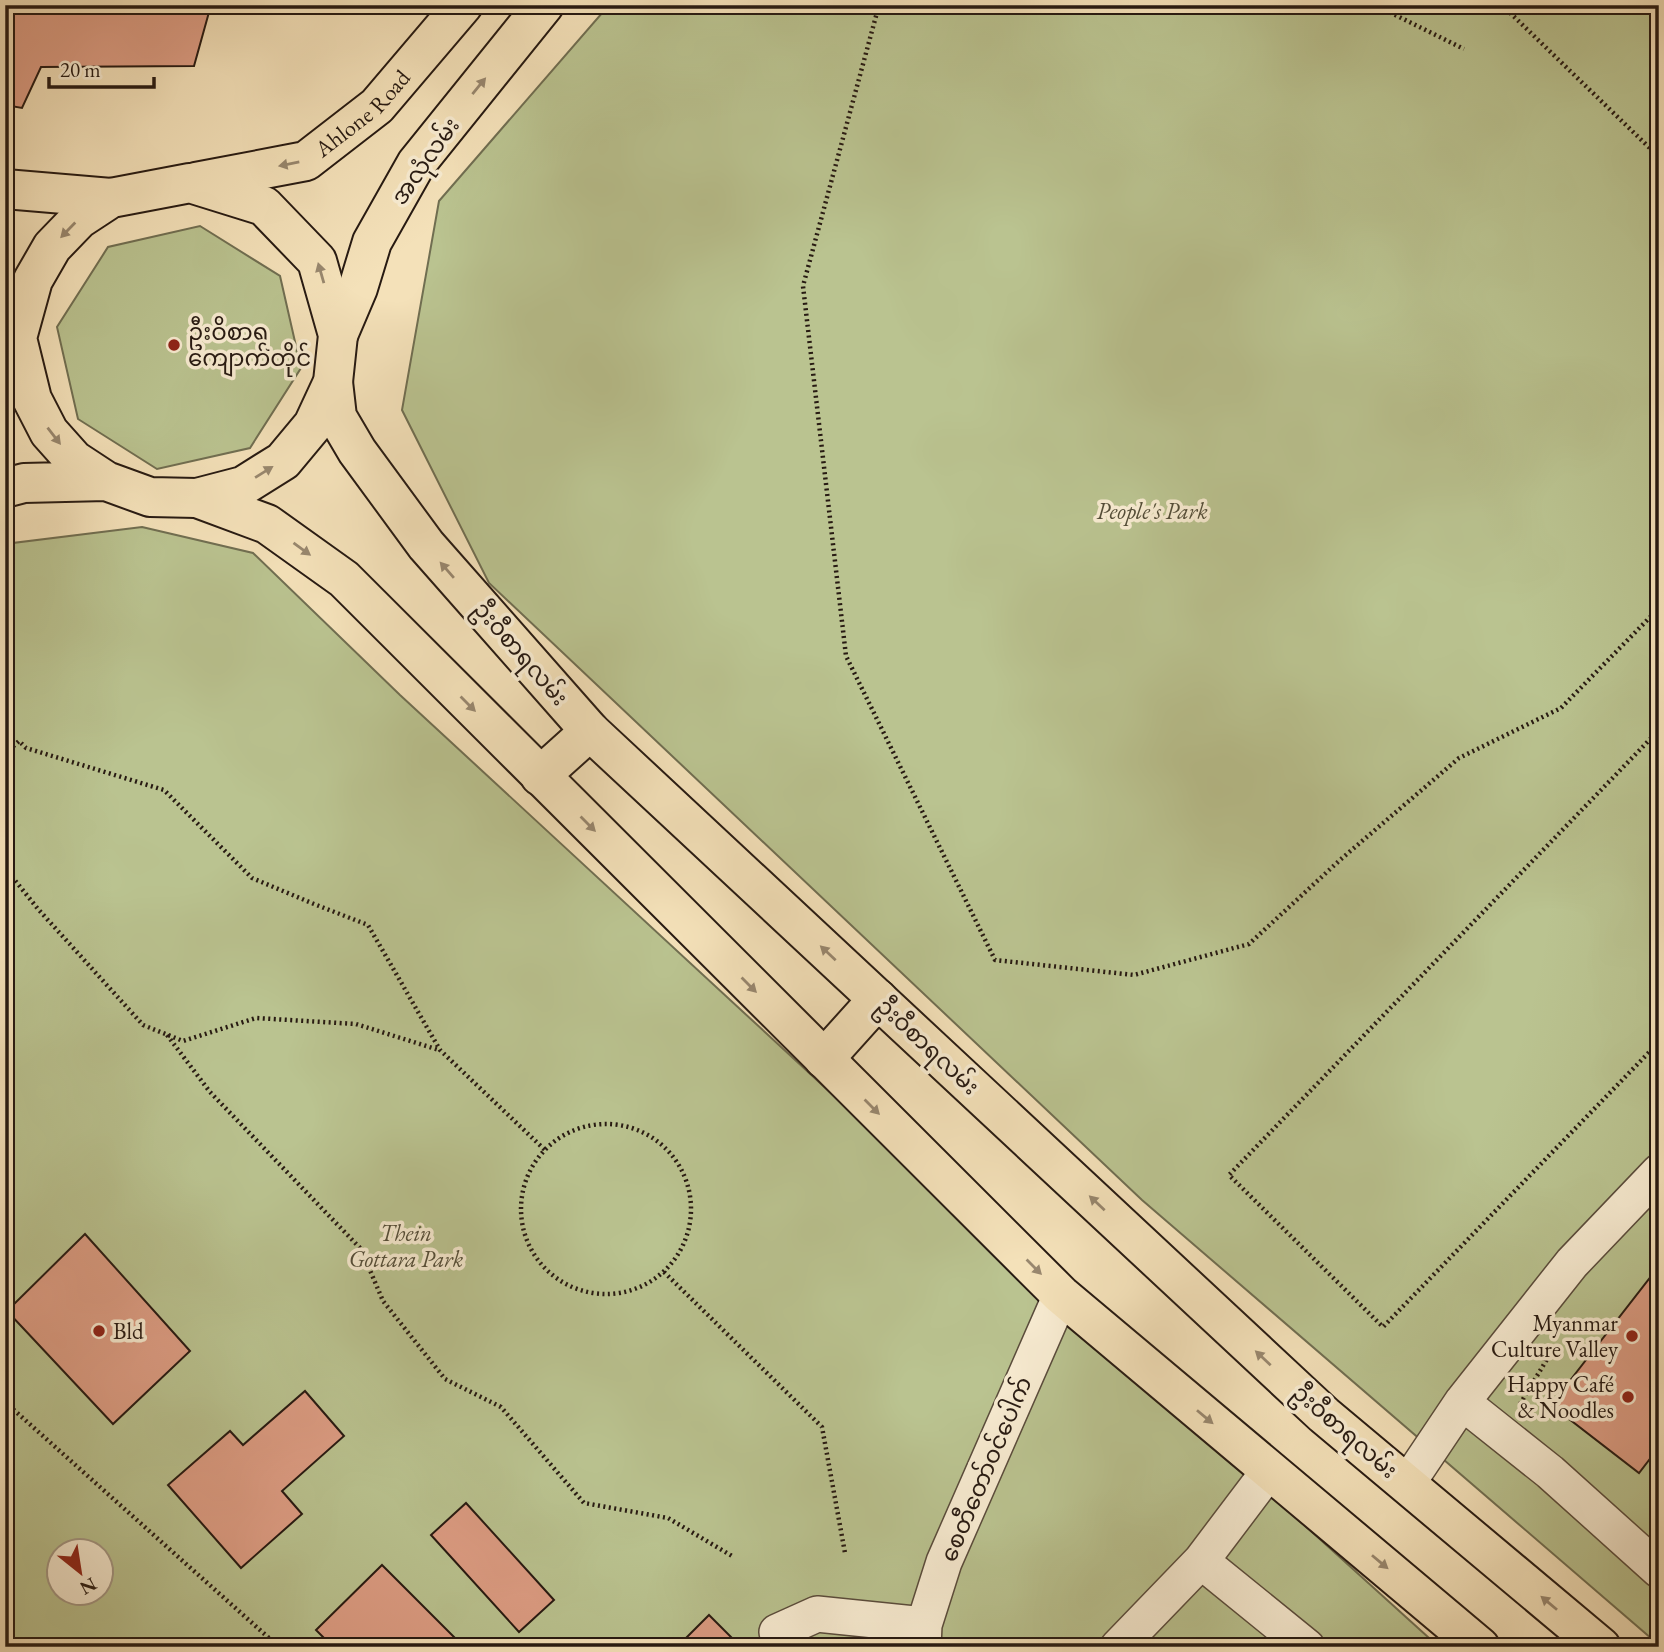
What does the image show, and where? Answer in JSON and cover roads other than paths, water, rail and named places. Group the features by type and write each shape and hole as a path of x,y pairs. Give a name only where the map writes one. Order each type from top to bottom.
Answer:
{"main road":[{"name":"Ahlone Road","path":"111,198 306,161 377,106 463,5"},
{"name":"အလုံလမ်း","path":"338,335 358,288 372,242 416,164 544,5"},
{"path":"111,198 79,219 52,247 33,280 12,349 49,432 74,460 106,481 150,497 197,498 243,486 283,461 313,425 333,382 338,335 317,261 264,206 190,183"},
{"path":"5,189 111,198"},
{"name":"ဦးဝီစာရလမ်း","path":"333,382 337,417 357,451 426,545 590,731 1324,1415 1601,1647"},
{"path":"5,488 24,483 106,481"},
{"path":"197,498 267,524 344,579 1061,1295 1480,1647"},
{"path":"540,776 590,731"},
{"path":"824,1059 878,999"}],"lane":[{"path":"1407,1484 1462,1402 1572,1263 1657,1177"},
{"name":"စေတီတော်ဝင်ပေါက်","path":"924,1636 944,1562 1061,1295"},
{"path":"1462,1402 1653,1553"},
{"path":"1118,1647 1201,1561 1269,1471"},
{"path":"1201,1561 1307,1647"},
{"path":"776,1632 817,1614 924,1636"}],"place":[{"name":"ဦးဝိစာရ ကျောက်တိုင်","path":"174,345"},
{"name":"Bld","path":"99,1331"},
{"name":"Myanmar Culture Valley","path":"1632,1336"},
{"name":"Happy Café & Noodles","path":"1628,1397"}],"park label":[{"name":"People's Park","path":"1152,511"},
{"name":"Thein Gottara Park","path":"406,1246"}]}
